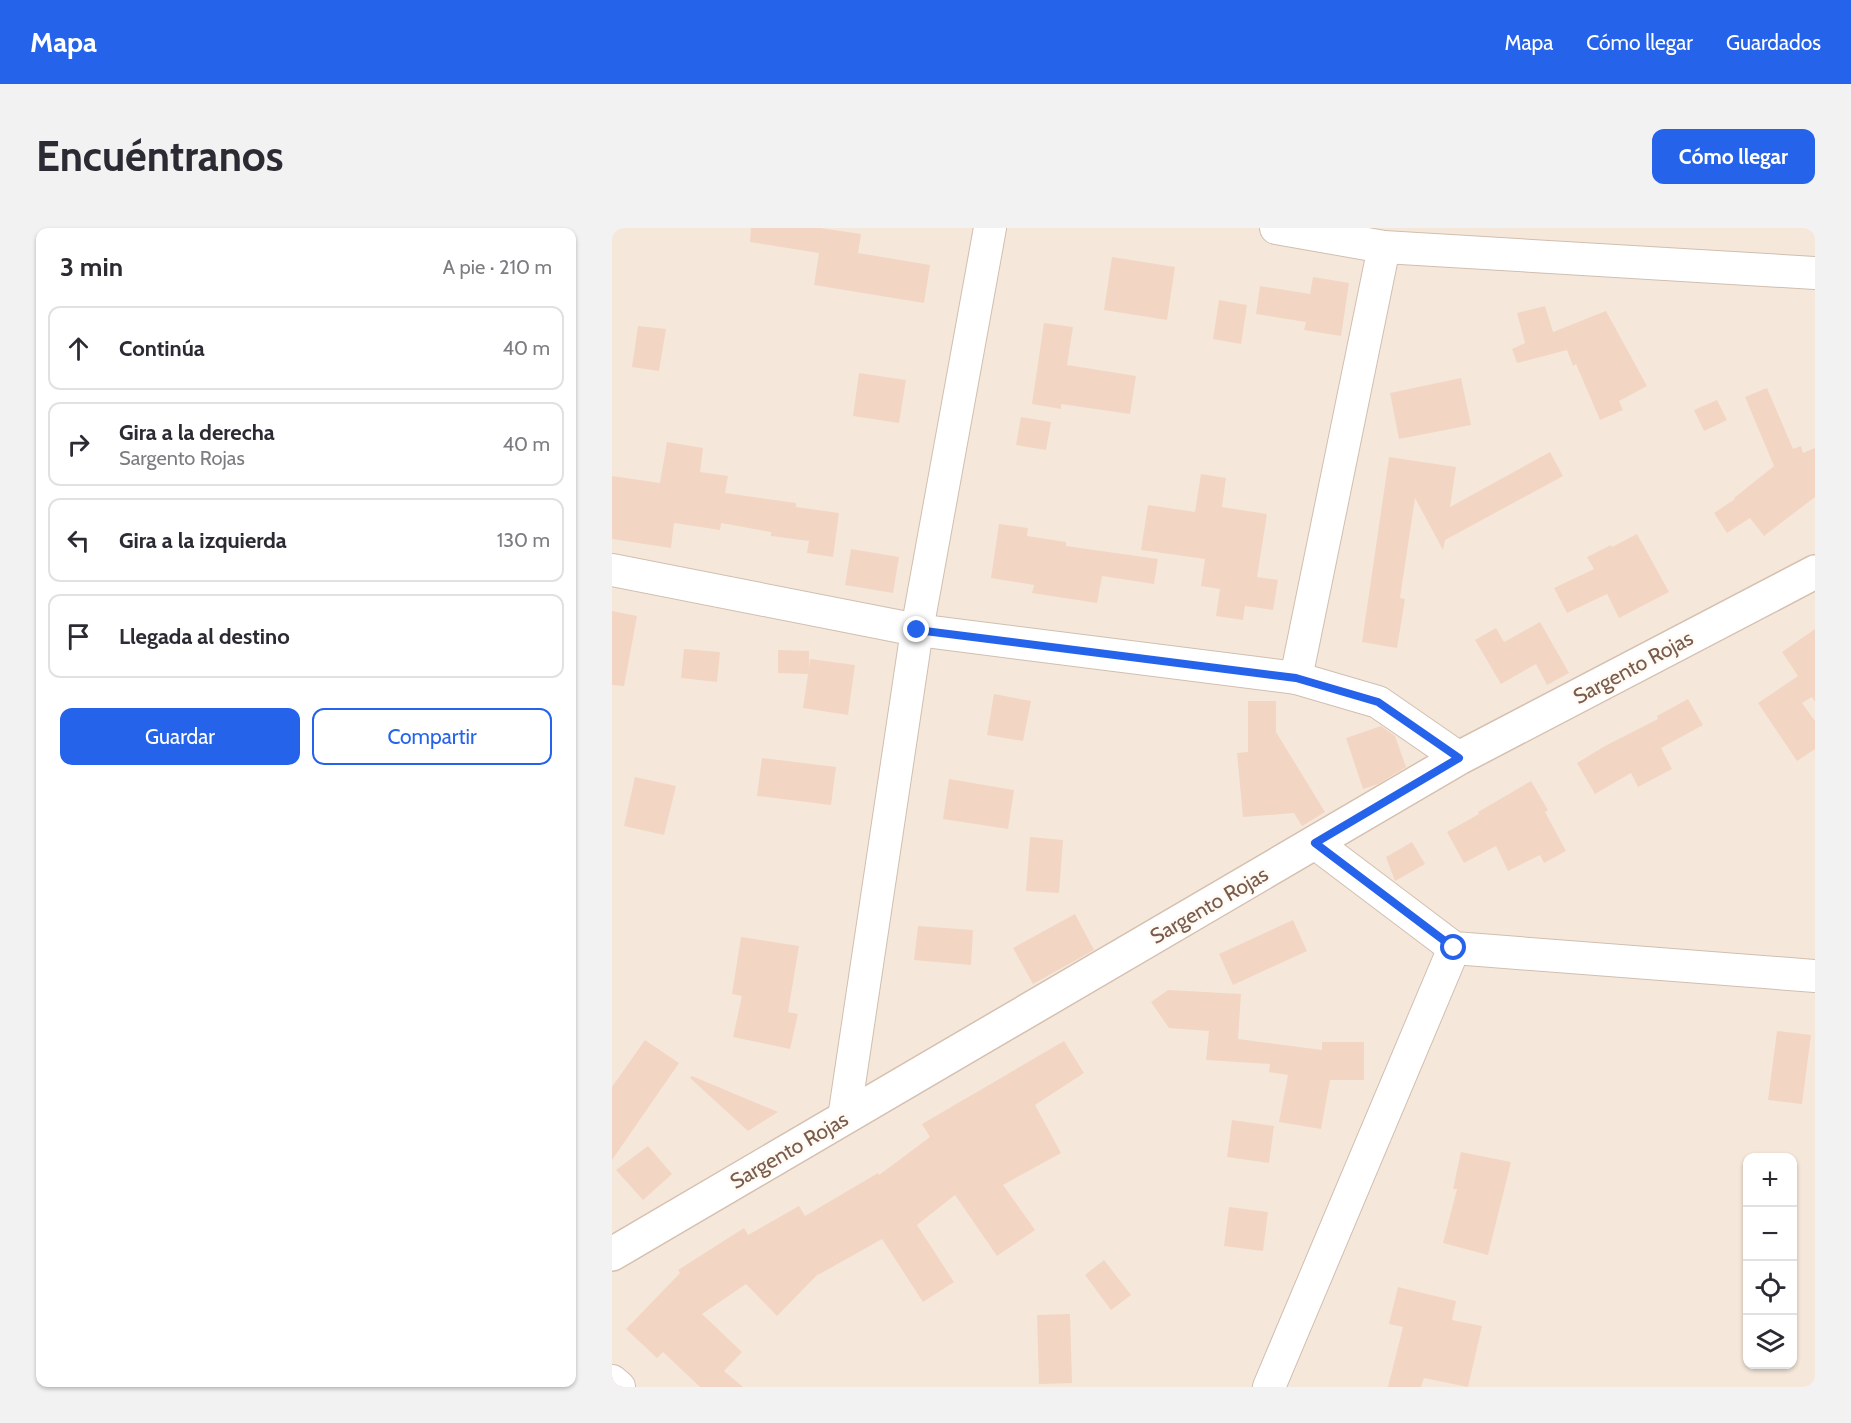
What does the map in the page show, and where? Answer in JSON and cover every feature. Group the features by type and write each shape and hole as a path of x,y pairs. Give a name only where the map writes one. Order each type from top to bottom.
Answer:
{"street":[{"path":"844,1118 917,630 990,228"},
{"path":"1276,228 1384,247 1815,273"},
{"path":"1296,678 1384,247"},
{"path":"612,570 917,630 1296,678 1378,702 1459,758"},
{"name":"Sargento Rojas","path":"612,1254 1459,758 1815,572"},
{"path":"1315,843 1454,948 1815,976"},
{"path":"1269,1387 1454,948"},
{"path":"612,1381 619,1387"}],"shaded area":[{"path":"612,228 1815,228 1815,1387 612,1387"}],"building":[{"path":"751,228 820,228 861,234 858,253 930,265 924,303 814,285 819,253 750,242"},
{"path":"1112,257 1175,267 1167,320 1104,310"},
{"path":"1313,277 1349,283 1341,336 1304,330 1306,322 1256,314 1260,286 1310,294"},
{"path":"1219,300 1247,305 1241,344 1213,339"},
{"path":"1545,306 1553,332 1606,311 1647,386 1619,401 1623,410 1600,420 1576,364 1573,366 1567,350 1517,363 1512,349 1525,343 1517,313"},
{"path":"1044,323 1073,327 1067,365 1136,376 1130,414 1061,404 1061,409 1032,404"},
{"path":"638,326 666,329 659,371 632,367"},
{"path":"859,373 906,380 899,423 853,416"},
{"path":"1461,378 1471,425 1399,439 1390,393"},
{"path":"1767,388 1793,449 1801,446 1803,453 1815,448 1815,497 1764,536 1750,518 1727,533 1714,513 1735,499 1774,466 1745,397"},
{"path":"1717,400 1727,420 1704,431 1694,410"},
{"path":"1021,417 1051,422 1046,450 1016,445"},
{"path":"667,442 703,448 700,472 728,476 725,493 796,503 796,507 839,513 833,557 807,553 809,541 771,536 771,532 721,523 720,530 674,523 671,548 612,539 612,476 660,483"},
{"path":"1550,452 1563,476 1445,540 1443,550 1415,498 1400,598 1405,599 1397,648 1362,642 1389,457 1456,467 1450,507"},
{"path":"1201,474 1226,478 1222,507 1267,514 1257,577 1278,580 1273,610 1245,606 1243,620 1216,616 1220,589 1201,586 1205,559 1141,550 1148,505 1195,512"},
{"path":"999,524 1028,528 1027,536 1066,542 1066,546 1158,559 1154,584 1102,576 1097,603 1032,593 1034,585 991,578"},
{"path":"1637,534 1669,592 1619,618 1607,594 1567,613 1554,588 1594,569 1587,557"},
{"path":"851,549 899,557 893,593 845,585"},
{"path":"612,611 637,616 624,686 612,685"},
{"path":"1540,622 1569,673 1547,685 1536,664 1501,684 1475,640 1496,628 1504,642"},
{"path":"1815,629 1815,702 1812,697 1802,703 1815,721 1815,749 1797,761 1758,703 1798,676 1782,652"},
{"path":"684,649 720,652 717,682 681,678"},
{"path":"778,650 809,651 809,670 810,659 855,665 848,715 803,708 808,674 778,673"},
{"path":"994,694 1031,701 1023,741 987,735"},
{"path":"1688,699 1703,725 1661,748 1672,769 1638,787 1631,773 1595,794 1577,763 1658,719 1657,716"},
{"path":"1248,701 1276,701 1276,732 1325,812 1302,826 1294,813 1243,817 1237,753 1248,752"},
{"path":"1381,726 1395,736 1406,767 1378,784 1363,789 1346,738"},
{"path":"762,758 836,767 831,805 757,796"},
{"path":"635,777 676,786 664,835 624,826"},
{"path":"949,779 1014,790 1008,829 943,819"},
{"path":"1531,781 1548,810 1545,812 1566,851 1544,863 1540,855 1508,871 1496,846 1464,863 1447,832"},
{"path":"1030,837 1063,840 1059,893 1026,891"},
{"path":"1412,842 1425,864 1395,881 1386,857"},
{"path":"1075,914 1094,950 1033,984 1013,948"},
{"path":"1293,920 1307,951 1233,985 1219,954"},
{"path":"918,926 973,930 971,965 914,960"},
{"path":"741,937 799,946 788,1012 798,1014 790,1049 733,1037 742,996 732,994"},
{"path":"1168,990 1241,994 1238,1039 1322,1050 1322,1042 1364,1042 1364,1080 1330,1080 1321,1129 1279,1122 1288,1075 1269,1072 1270,1064 1206,1060 1209,1031 1169,1028 1151,1002"},
{"path":"1777,1031 1811,1035 1802,1104 1768,1100"},
{"path":"645,1040 679,1063 612,1160 612,1087"},
{"path":"1064,1041 1084,1073 1035,1105 1061,1153 1003,1185 1035,1230 997,1256 955,1195 917,1225 954,1282 923,1302 882,1239 818,1275 819,1273 777,1316 746,1284 702,1314 742,1352 724,1371 743,1387 700,1387 663,1352 657,1358 626,1329 680,1273 678,1270 744,1228 748,1235 799,1206 805,1216 878,1173 879,1175 930,1137 922,1124"},
{"path":"692,1076 778,1112 748,1131 690,1078"},
{"path":"1232,1120 1274,1126 1269,1163 1227,1157"},
{"path":"648,1146 672,1174 643,1200 616,1170"},
{"path":"1461,1152 1511,1162 1488,1255 1443,1243 1457,1189 1453,1189"},
{"path":"1229,1207 1268,1212 1263,1251 1224,1246"},
{"path":"1104,1260 1131,1295 1111,1310 1085,1275"},
{"path":"1398,1287 1456,1301 1452,1320 1482,1326 1468,1387 1424,1378 1421,1387 1388,1387 1403,1327 1389,1324"},
{"path":"1070,1314 1072,1383 1039,1384 1037,1315"}],"route":[{"path":"917,630 1296,678 1378,702 1459,758 1315,843 1454,948"}]}
